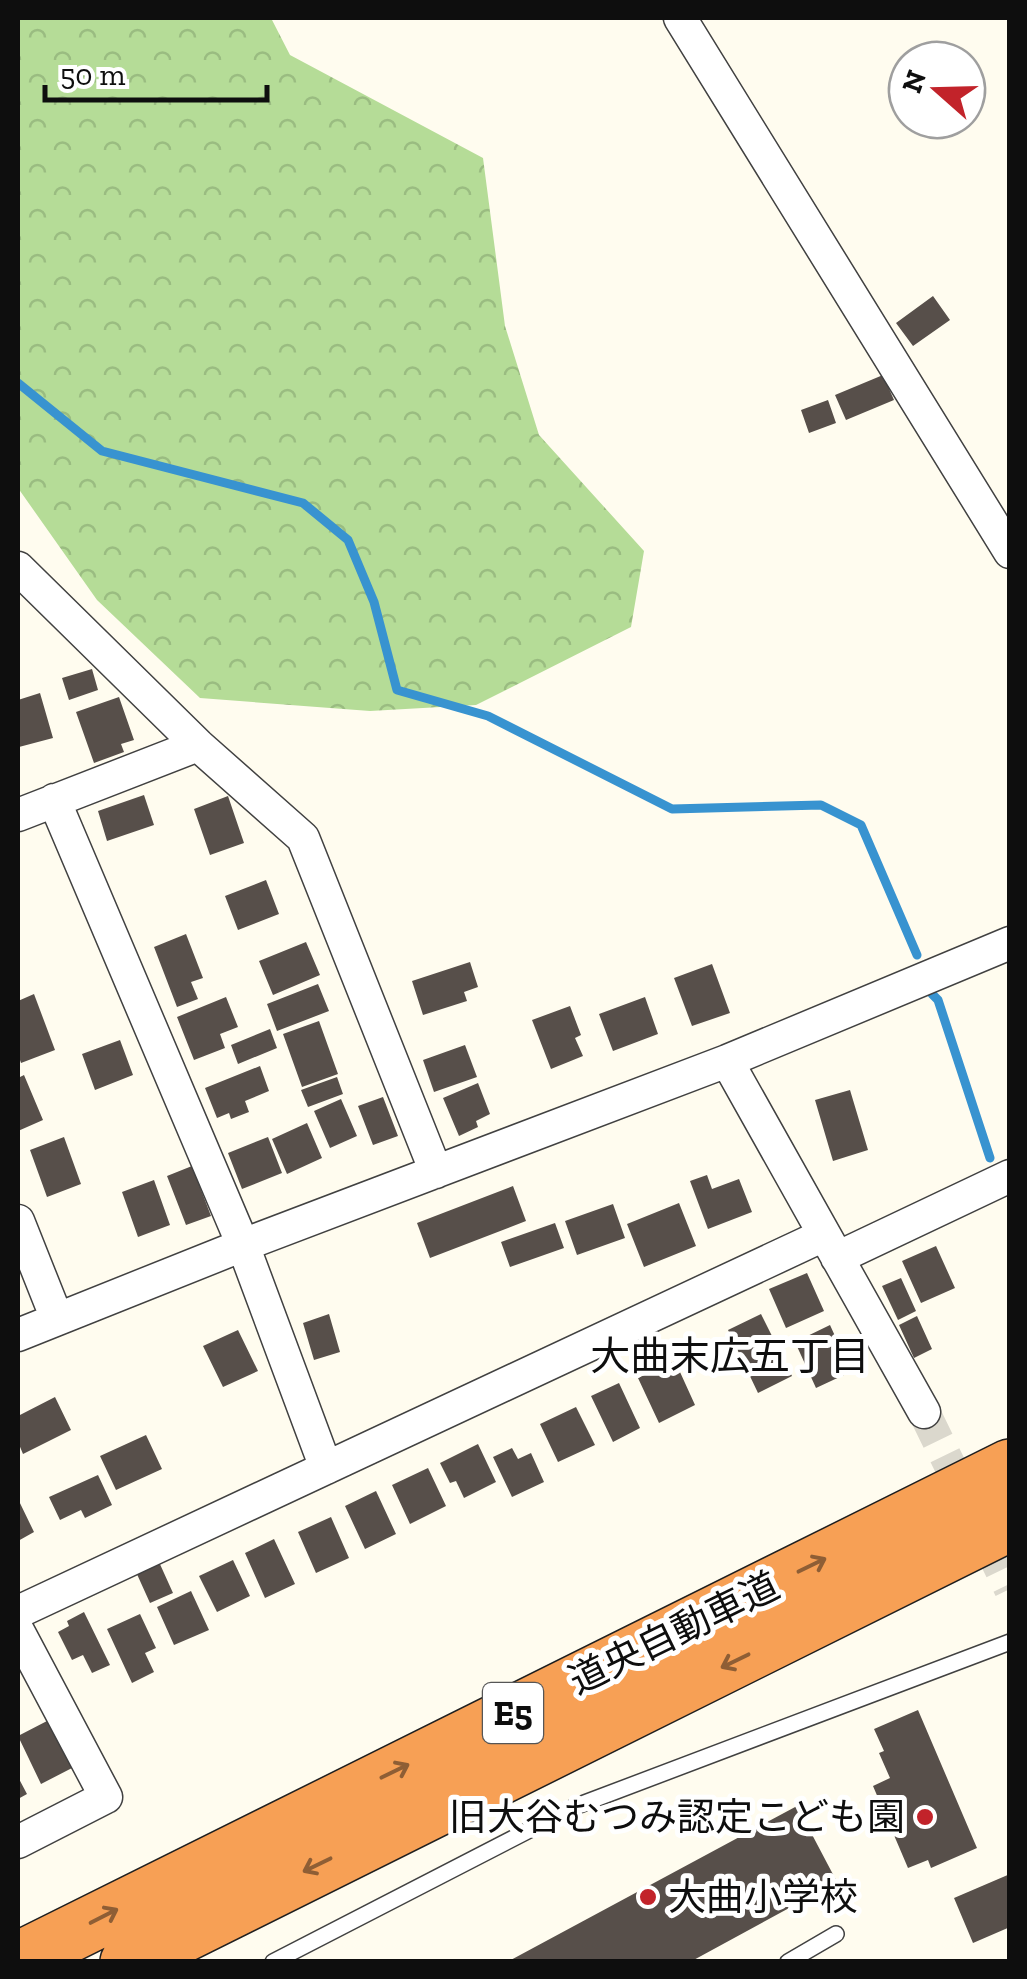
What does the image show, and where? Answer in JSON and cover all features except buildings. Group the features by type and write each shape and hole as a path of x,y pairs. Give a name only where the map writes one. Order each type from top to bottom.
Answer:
{"highway":[{"name":"道央自動車道","path":"18,1960 1010,1467"},
{"name":"道央自動車道","path":"128,1962 1010,1523"}],"street":[{"path":"680,18 1010,552"},
{"path":"18,568 198,745 303,838 436,1172"},
{"path":"18,816 198,745"},
{"path":"54,800 242,1244 326,1468"},
{"path":"18,1335 242,1244 727,1061 1010,943"},
{"path":"727,1061 924,1412"},
{"path":"18,1612 326,1468 831,1247 1010,1176"},
{"path":"18,1221 57,1318"},
{"path":"18,1630 106,1798 18,1842"}],"lane":[{"path":"273,1962 574,1807 1010,1642"},
{"path":"788,1962 836,1934"}],"green space":[{"path":"18,18 271,18 290,55 483,158 505,326 539,435 644,551 631,627 476,705 370,711 200,698 97,600 18,488"}],"waterway":[{"path":"18,383 102,451 303,503 348,540 374,602 397,690 488,716 672,809 821,805 861,825 917,955"},
{"path":"932,994 938,1000 990,1158"}],"tunnel":[{"path":"924,1412 1010,1589"}],"place":[{"name":"旧大谷むつみ認定こども園","path":"925,1817"},
{"name":"大曲小学校","path":"648,1897"}],"district":[{"name":"大曲末広五丁目","path":"730,1356"}]}
